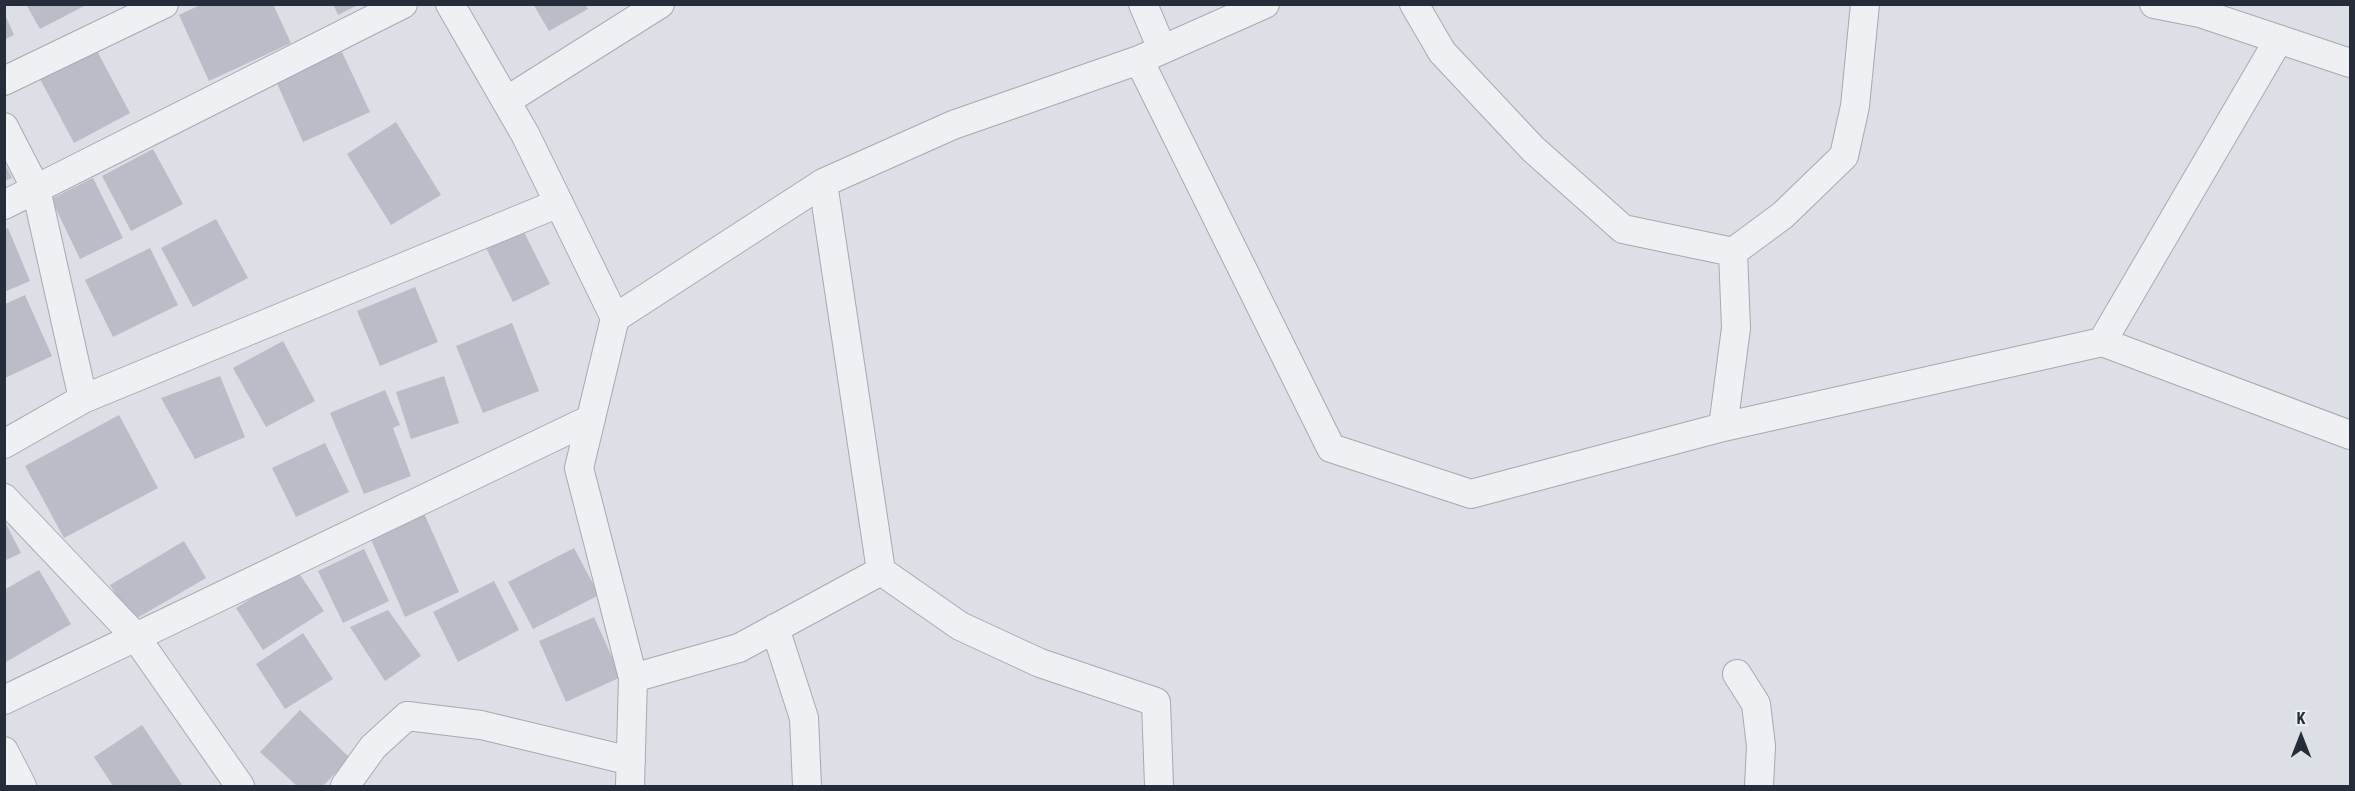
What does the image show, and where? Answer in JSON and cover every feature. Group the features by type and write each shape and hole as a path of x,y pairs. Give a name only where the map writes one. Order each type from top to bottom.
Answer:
{"street":[{"path":"4,81 164,4"},
{"path":"4,205 403,4"},
{"path":"345,786 373,747 406,716 481,725 631,774 633,678 579,468 615,318 506,101 450,4"},
{"path":"506,101 660,4"},
{"path":"1143,4 1150,54 1331,448 1471,494 1723,427 2102,342 2350,435"},
{"path":"615,318 823,183 953,125 1150,54 1265,4"},
{"path":"1414,4 1442,52 1533,149 1623,229 1733,252 1783,215 1844,156 1855,106 1865,4"},
{"path":"2154,4 2200,12 2350,63"},
{"path":"2102,342 2279,39"},
{"path":"4,127 36,189 83,399"},
{"path":"823,183 881,571 960,626 1040,663 1156,702 1159,786"},
{"path":"4,444 83,399 559,203"},
{"path":"1723,427 1736,328 1733,252"},
{"path":"4,699 591,419"},
{"path":"4,498 135,636 240,786"},
{"path":"633,678 739,648 881,571"},
{"path":"775,628 804,718 807,786"},
{"path":"1737,674 1756,704 1761,746 1759,786"},
{"path":"4,751 22,786"}],"building":[{"path":"26,4 88,4 40,29"},
{"path":"202,4 273,4 291,43 209,81 179,15"},
{"path":"333,4 360,4 338,15"},
{"path":"533,4 585,4 588,9 549,31"},
{"path":"4,12 14,35 4,40"},
{"path":"96,49 130,113 74,143 40,79"},
{"path":"342,52 370,112 303,142 276,81"},
{"path":"396,122 441,195 391,225 347,154"},
{"path":"153,149 183,204 131,231 102,176"},
{"path":"4,162 12,178 4,181"},
{"path":"93,178 123,238 80,259 51,199"},
{"path":"216,219 248,278 193,307 161,248"},
{"path":"520,224 550,284 513,302 483,242"},
{"path":"8,228 30,281 4,292 4,230"},
{"path":"150,248 178,305 113,337 85,280"},
{"path":"415,287 438,342 380,366 357,311"},
{"path":"25,295 52,356 5,378 5,304"},
{"path":"512,323 539,391 483,413 456,346"},
{"path":"283,341 315,401 266,427 233,368"},
{"path":"220,376 245,437 195,459 161,398"},
{"path":"444,376 459,423 411,439 396,392"},
{"path":"385,390 400,425 393,428 411,476 364,494 330,413"},
{"path":"119,415 158,488 64,538 25,466"},
{"path":"325,443 349,492 296,517 272,468"},
{"path":"423,511 459,592 405,617 369,535"},
{"path":"4,520 21,553 4,561"},
{"path":"184,541 206,578 132,621 110,585"},
{"path":"574,548 599,595 533,629 508,582"},
{"path":"364,549 389,601 343,623 318,571"},
{"path":"39,570 71,624 6,662 4,590"},
{"path":"297,570 324,611 263,650 236,608"},
{"path":"494,581 519,630 458,662 433,612"},
{"path":"388,610 421,656 385,681 350,627"},
{"path":"594,617 621,677 566,702 539,641"},
{"path":"303,633 333,679 285,709 256,664"},
{"path":"300,710 350,758 323,786 297,786 260,752"},
{"path":"142,725 183,786 113,786 94,757"}]}
